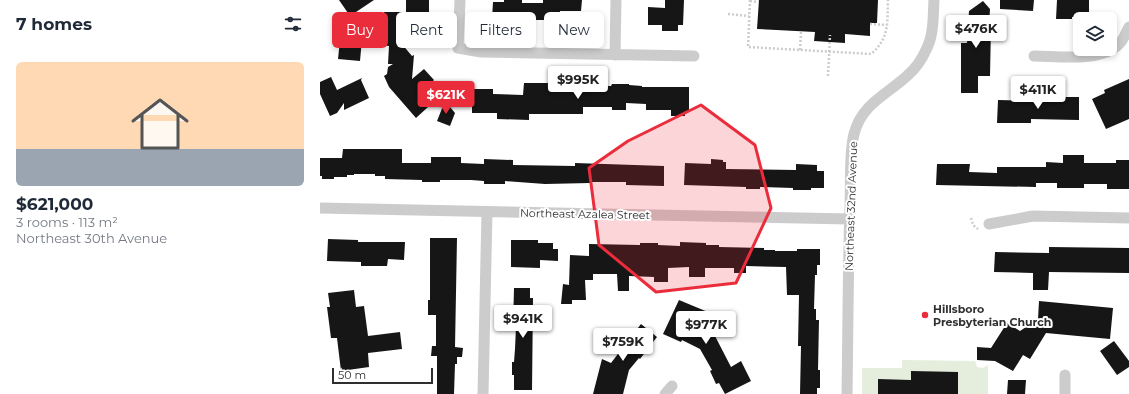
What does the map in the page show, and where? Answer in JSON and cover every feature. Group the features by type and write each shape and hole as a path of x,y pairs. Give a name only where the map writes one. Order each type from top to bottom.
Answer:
{"street":[{"path":"460,0 458,48 481,52 694,56"},
{"path":"615,55 616,0"},
{"name":"Northeast 32nd Avenue","path":"847,394 850,219 852,149 854,134 858,122 870,106 879,97 908,75 920,62 927,49 932,34 934,0"},
{"path":"1034,56 1078,57 1104,54 1120,43 1129,27"},
{"name":"Northeast Azalea Street","path":"320,208 850,219"},
{"path":"483,394 487,212"},
{"path":"989,224 1033,216 1129,218"},
{"path":"1065,394 1066,375"}],"path":[{"path":"758,2 750,1 748,47 870,54 879,47 884,39 887,25 888,0"},
{"path":"728,14 749,16"},
{"path":"870,24 887,25"},
{"path":"800,50 801,32"},
{"path":"828,76 830,35"}],"highlighted area":[{"path":"701,105 755,145 771,208 736,283 656,292 599,245 589,168 628,141"}],"green space":[{"path":"902,360 975,361 977,367 983,368 988,365 988,394 862,394 862,368 902,368"}],"building":[{"path":"339,0 374,0 356,12 347,12"},
{"path":"406,0 429,0 429,12 406,12"},
{"path":"504,0 522,0 522,3 543,3 543,0 582,0 581,11 544,12 544,20 536,20 536,12 492,12 493,2 504,2"},
{"path":"665,0 684,0 683,25 678,25 678,31 662,31 662,25 648,25 648,7 665,8"},
{"path":"759,0 878,0 877,23 870,23 870,36 845,34 845,43 814,41 815,32 757,29"},
{"path":"1000,0 1034,0 1033,11 1000,9"},
{"path":"1057,0 1089,0 1089,12 1073,12 1072,19 1056,19"},
{"path":"983,1 990,9 990,76 978,76 978,93 961,93 961,43 967,43 969,11"},
{"path":"388,12 396,12 396,48 405,48 412,56 414,55 412,79 424,69 434,80 430,84 440,96 416,118 389,87 384,76 387,74 388,67 393,64 388,64"},
{"path":"339,48 361,48 360,61 338,59"},
{"path":"331,77 337,90 362,78 361,80 369,98 344,110 344,103 337,113 330,116 320,94 320,82"},
{"path":"1129,79 1129,119 1106,129 1092,99 1105,93 1104,90"},
{"path":"524,83 567,83 567,89 597,90 597,86 611,86 612,84 629,84 642,87 689,87 689,111 685,111 685,116 671,116 671,110 646,110 646,104 626,103 626,110 612,110 612,107 583,107 583,114 529,114 529,120 497,119 497,113 472,113 472,89 493,89 493,94 523,95"},
{"path":"1053,97 1079,97 1079,120 1031,119 1031,123 997,123 998,100 1043,101 1043,99 1053,99"},
{"path":"445,101 455,113 450,126 437,121"},
{"path":"343,149 402,149 402,163 431,163 431,157 461,157 461,163 484,164 484,159 513,160 513,165 575,166 575,163 664,166 664,186 626,185 626,182 545,184 505,181 505,184 484,184 484,181 440,180 440,182 422,182 422,180 385,179 385,176 375,176 375,174 354,174 347,175 347,177 322,179 322,176 320,176 320,158 342,158"},
{"path":"1063,155 1084,155 1084,163 1116,163 1116,160 1129,160 1129,189 1107,189 1107,184 1084,184 1084,188 1057,188 1057,183 1036,183 1036,187 936,185 937,164 970,164 969,172 997,173 997,167 1046,167 1046,162 1063,163"},
{"path":"711,159 723,160 723,162 726,162 726,169 796,170 796,164 817,165 817,171 824,171 824,188 811,188 811,190 760,187 760,189 746,189 746,187 684,185 685,163 711,164"},
{"path":"430,238 457,238 455,347 463,348 462,357 457,357 457,364 455,364 454,394 437,394 437,356 431,356 432,346 436,346 436,315 428,315 428,300 430,300"},
{"path":"328,239 358,240 358,242 405,242 404,260 388,259 387,266 361,266 361,262 327,261"},
{"path":"511,240 538,240 538,243 553,243 553,249 558,249 558,261 540,260 540,268 511,267"},
{"path":"680,242 706,243 706,245 719,245 719,247 764,248 764,250 775,251 820,249 820,265 817,265 817,275 815,275 814,309 816,309 816,320 819,320 818,370 820,370 820,388 817,388 817,394 800,394 801,346 798,346 799,295 787,295 786,267 746,266 746,273 734,273 734,268 705,268 705,277 689,277 689,267 668,268 668,282 654,282 654,277 629,276 629,291 618,291 617,274 593,274 593,280 585,280 586,300 572,300 572,304 561,304 563,284 569,285 570,255 589,256 589,244 640,245 640,243 658,243 658,245 680,246"},
{"path":"1049,247 1129,248 1129,273 1049,272 1048,290 1033,290 1033,273 994,272 995,252 1049,253"},
{"path":"514,288 530,288 530,298 533,298 532,390 514,390 512,362 514,362 516,327 513,327"},
{"path":"354,290 356,307 364,306 368,336 400,332 402,349 368,353 369,367 341,371 337,338 331,338 327,307 330,307 328,293"},
{"path":"679,300 715,315 707,332 715,336 731,367 741,361 751,381 725,394 719,383 716,384 710,371 712,370 700,349 682,340 681,342 663,334"},
{"path":"1039,301 1113,308 1110,339 1046,333 1030,359 1023,355 1013,371 995,361 977,360 977,347 991,348 1007,323 1020,331 1038,319"},
{"path":"641,324 657,337 640,359 639,358 629,370 623,394 593,394 602,359 611,363 624,346 619,343 627,334 631,337"},
{"path":"1114,341 1129,361 1129,367 1117,375 1100,351"},
{"path":"911,371 958,372 958,394 878,394 878,379 911,380"},
{"path":"1008,380 1026,380 1025,394 1007,394"}],"place":[{"name":"Hillsboro Presbyterian Church","path":"925,315"}]}
